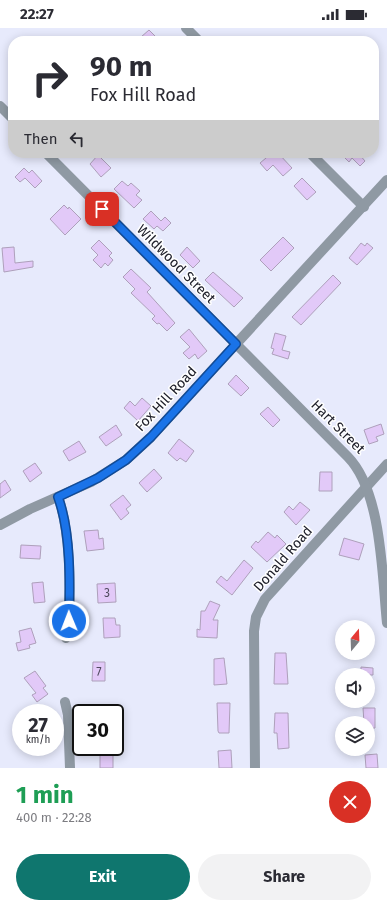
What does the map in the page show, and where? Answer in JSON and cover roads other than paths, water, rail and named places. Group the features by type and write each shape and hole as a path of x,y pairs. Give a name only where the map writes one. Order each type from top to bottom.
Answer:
{"street":[{"path":"186,28 194,36"},
{"path":"0,106 8,114"},
{"name":"Wildwood Street","path":"51,158 236,344"},
{"path":"315,158 364,207"},
{"name":"Fox Hill Road","path":"0,526 96,479 126,460 151,437 364,207 387,180"},
{"name":"Hart Street","path":"236,344 352,460 367,486 377,523 387,623"},
{"name":"Donald Road","path":"255,768 254,631 258,612 270,594 387,464"},
{"path":"58,497 64,516 67,536 69,620 66,638"},
{"path":"65,702 68,715 70,768"}]}
